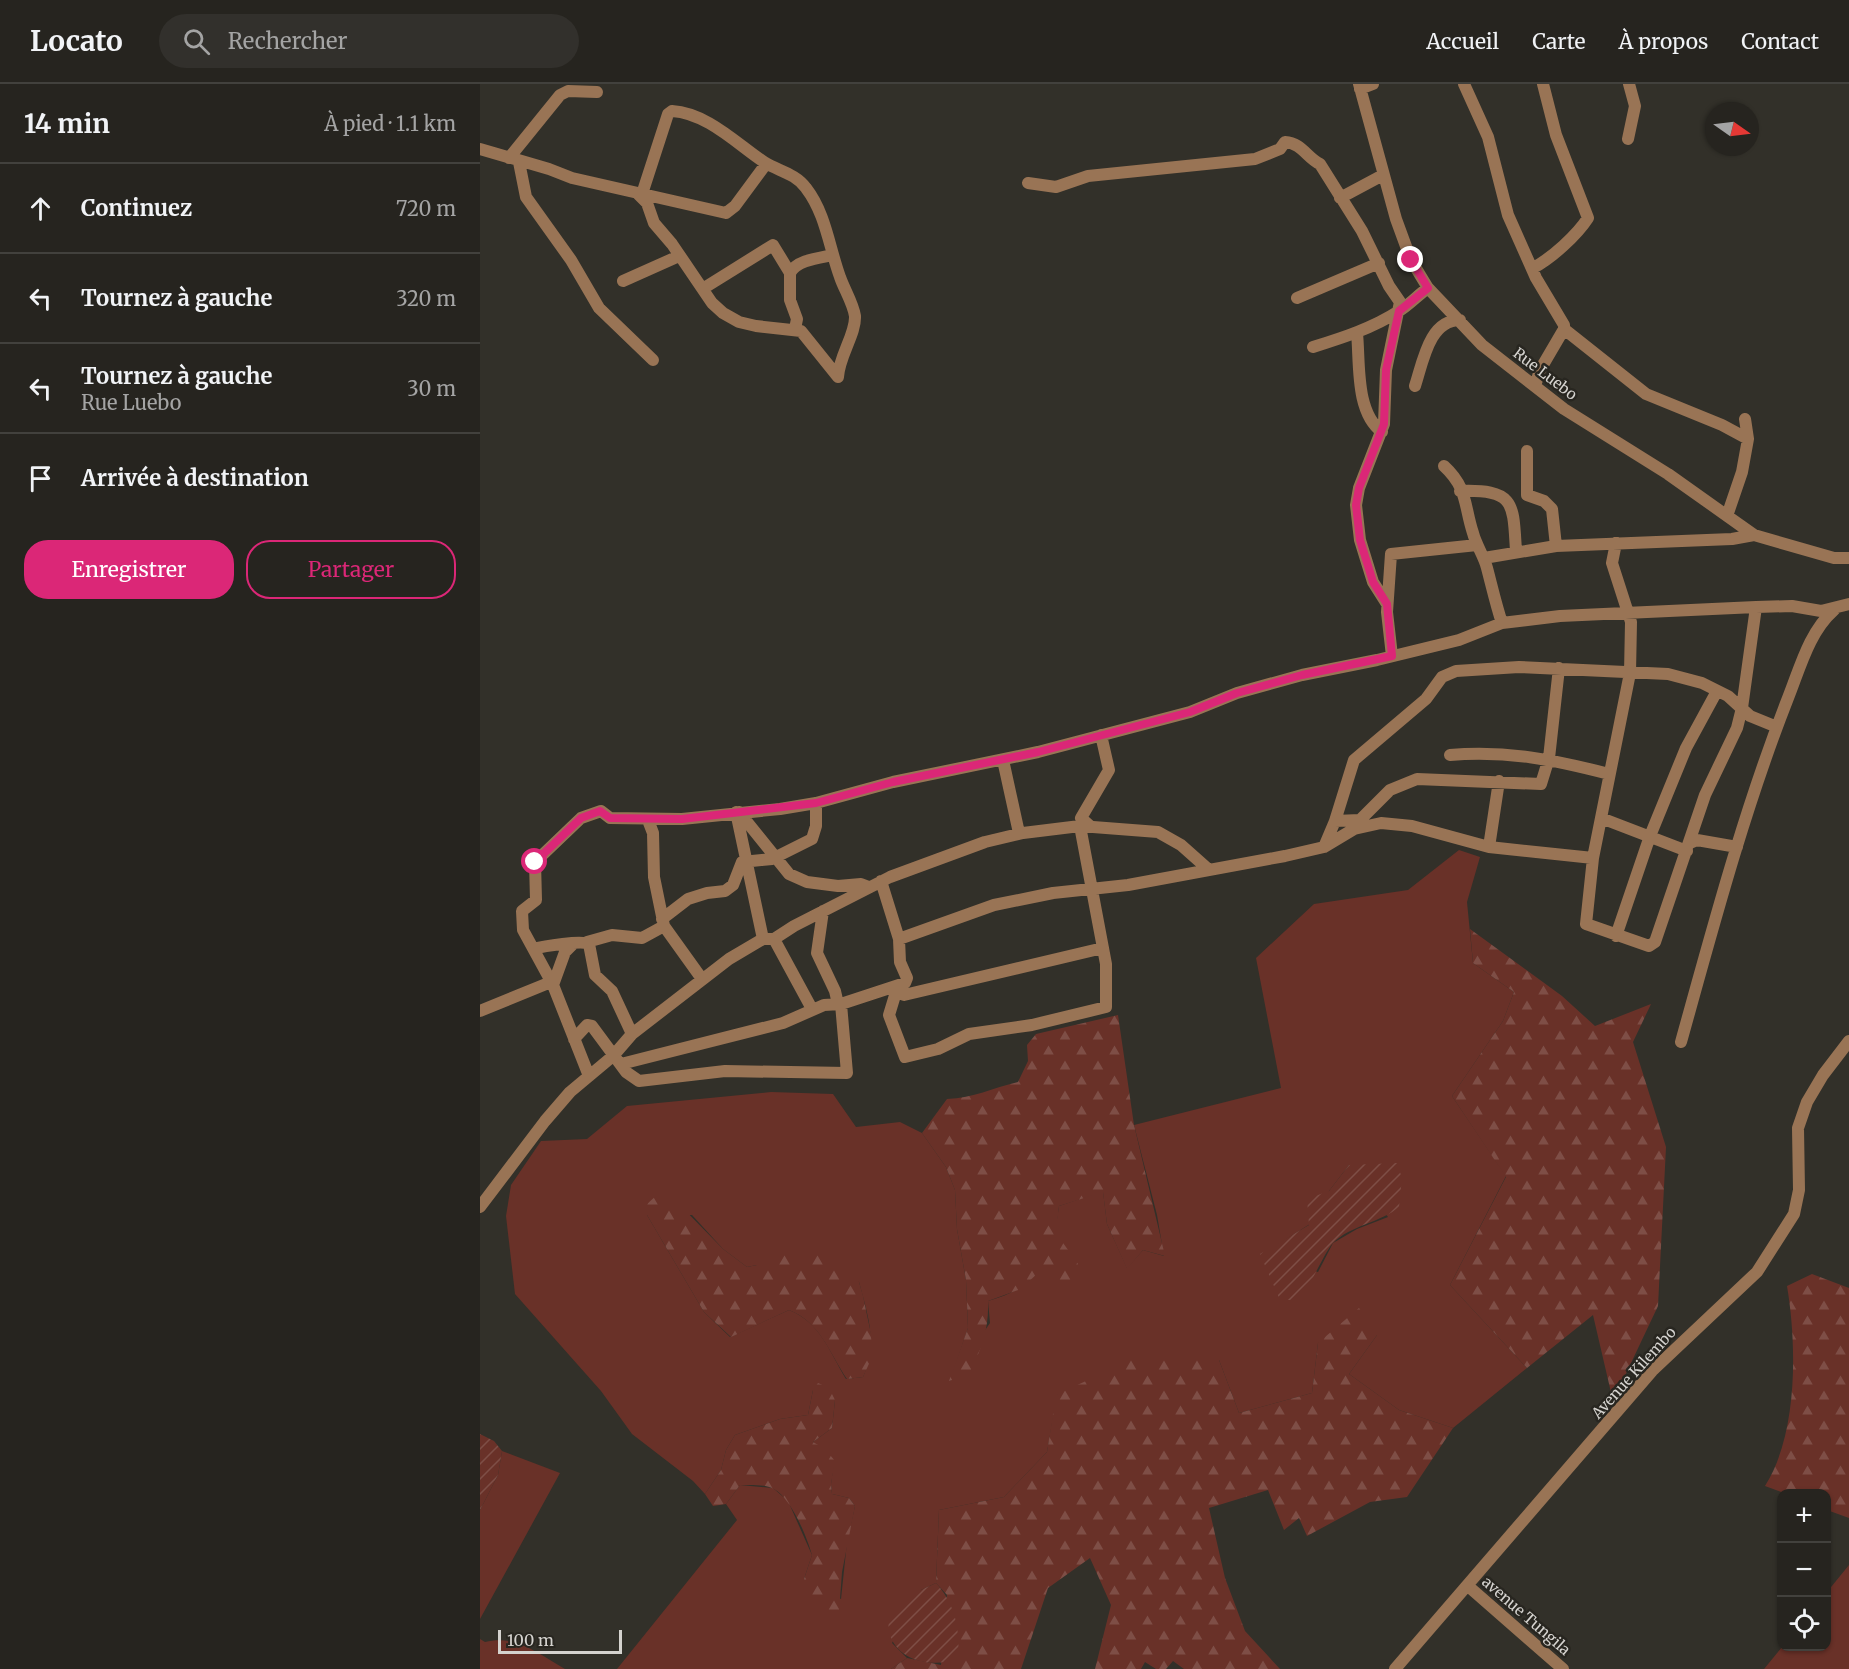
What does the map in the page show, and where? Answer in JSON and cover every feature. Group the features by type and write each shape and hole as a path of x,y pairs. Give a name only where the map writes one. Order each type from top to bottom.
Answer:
{"street":[{"path":"1359,87 1373,84"},
{"path":"1464,84 1488,137 1508,215 1564,329 1646,394 1722,425 1748,440"},
{"path":"1533,268 1545,262 1581,230 1588,218 1556,135 1543,84"},
{"path":"1628,139 1635,106 1629,84"},
{"name":"Rue Luebo","path":"1359,87 1402,240 1428,288 1482,345 1564,409 1668,474 1754,535 1834,558 1849,558"},
{"path":"514,160 560,95 568,91 597,92"},
{"path":"672,111 715,127 766,164 789,172 810,194 825,222 833,255 855,315 854,325 840,360 838,377 805,335 795,329 739,322 712,303 704,288 654,223 640,193 668,114 672,111"},
{"path":"1028,183 1056,187 1088,176 1255,159 1280,149 1285,142 1291,142 1306,151 1311,160 1320,164 1400,302 1386,370 1385,417 1382,432 1364,473 1356,505 1360,540 1373,582 1387,604"},
{"path":"480,149 572,178 726,213 735,206 766,164"},
{"path":"514,160 526,197 571,260 599,308 653,360"},
{"path":"1340,198 1383,175"},
{"path":"704,288 771,245 774,246 790,273"},
{"path":"795,329 796,319 790,300 792,268 806,261 833,255"},
{"path":"623,281 679,256"},
{"path":"1297,298 1379,263"},
{"path":"1312,347 1357,333 1399,311 1428,288"},
{"path":"1415,386 1428,348 1437,331 1445,322 1460,320"},
{"path":"1535,386 1540,370 1564,329"},
{"path":"1357,333 1365,409 1373,425 1382,432"},
{"path":"1727,516 1739,484 1748,440 1745,419"},
{"path":"1527,451 1527,495 1544,501 1552,509 1556,546"},
{"path":"1444,466 1454,475 1460,491 1467,499 1477,546 1484,558 1502,623"},
{"path":"1460,491 1491,493 1509,501 1513,510 1516,551"},
{"path":"1484,558 1556,546 1732,539 1754,535"},
{"path":"1616,543 1612,563 1631,622 1630,673 1593,858 1586,924 1616,936 1653,945 1689,847 1705,795 1734,735 1742,708 1756,607"},
{"path":"1392,656 1387,604 1389,570 1394,553 1477,546"},
{"path":"1373,582 1381,581 1389,570"},
{"path":"589,1076 552,984 523,930 522,918 523,909 536,900 535,862 581,818 600,811 610,818 682,819 816,803 893,782 1003,760 1190,712 1237,693 1302,675 1459,640 1502,623 1560,616 1756,607 1834,610 1849,604"},
{"path":"1681,1042 1737,847 1777,727 1816,630 1834,610"},
{"path":"1324,847 1335,821 1354,760 1426,699 1442,677 1456,671 1483,667 1559,668 1668,674 1702,683 1722,694 1750,716 1777,727"},
{"path":"1335,821 1360,820 1390,790 1417,779 1541,784 1549,758 1559,668"},
{"path":"1722,694 1744,692"},
{"path":"1616,936 1650,836 1686,748 1722,694"},
{"path":"896,989 889,1015 905,1057 938,1048 969,1034 1008,1026 1032,1025 1106,1007 1106,964 1092,889 1085,826 1081,818 1109,770 1101,735"},
{"path":"1450,755 1495,753 1549,758 1609,774"},
{"path":"1003,760 1019,833"},
{"path":"1489,847 1498,781"},
{"path":"534,949 552,944 572,945 612,935 642,938 688,899 725,891 733,885 739,866 746,861 776,857 812,839 816,826 816,803"},
{"path":"738,812 789,874 807,882 838,886 875,884"},
{"path":"738,812 746,861 769,939 812,1009"},
{"path":"1601,818 1689,847"},
{"path":"648,820 653,833 655,852 653,868 663,922 702,979"},
{"path":"899,939 994,905 1257,862 1324,847 1354,829 1381,823 1412,826 1489,847 1593,858"},
{"path":"617,1060 632,1034 674,1004 702,979 769,939 875,884 938,858 1019,833 1085,826 1158,832 1181,845 1208,869"},
{"path":"1689,847 1697,840 1737,847"},
{"path":"480,1207 545,1121 570,1092 589,1076 617,1060 783,1023 825,1005 840,1004 896,989 907,981 900,962 899,939 875,884"},
{"path":"574,1039 590,1024 626,1072 639,1081 725,1071 847,1073 840,1004 817,953 823,911"},
{"path":"587,942 595,975 612,992 632,1034"},
{"path":"480,1011 552,984 565,952 572,945"},
{"path":"896,989 904,995 1103,948"},
{"name":"Avenue Kilembo","path":"1395,1669 1652,1371 1757,1272 1794,1214 1799,1190 1798,1128 1807,1102 1823,1075 1849,1041"},
{"name":"avenue Tungila","path":"1468,1586 1563,1669"}],"green space":[{"path":"1459,850 1480,857 1467,902 1473,963 1514,992 1503,1021 1452,1096 1506,1176 1450,1285 1527,1368 1453,1428 1399,1410 1349,1374 1377,1335 1318,1343 1312,1393 1239,1413 1219,1360 1057,1395 1047,1452 1004,1497 939,1510 936,1583 921,1590 892,1643 907,1658 891,1669 617,1669 737,1520 726,1504 740,1485 773,1488 788,1501 812,1555 804,1579 841,1599 847,1542 855,1506 849,1498 832,1494 834,1461 813,1442 832,1428 835,1400 813,1390 808,1415 780,1419 735,1435 726,1450 721,1470 705,1494 693,1481 632,1434 601,1391 515,1294 506,1216 511,1185 541,1141 587,1139 627,1106 771,1092 833,1094 856,1127 900,1122 922,1133 946,1167 955,1190 957,1229 966,1280 968,1328 950,1381 990,1323 988,1301 1021,1287 1041,1267 1053,1241 1059,1206 1103,1191 1107,1224 1127,1268 1143,1250 1164,1256 1157,1215 1134,1125 1281,1088 1256,958 1314,904 1408,890","holes":["1349,1165 1388,1217 1357,1229 1333,1243 1318,1272 1261,1255 1310,1224 1329,1191","647,1215 692,1215 723,1249 747,1267 757,1265 859,1282 871,1341 868,1365 863,1377 846,1379 817,1330 809,1322 789,1310 730,1337 704,1312"]},
{"path":"1470,929 1562,996 1595,1026 1651,1004 1633,1042 1666,1147 1658,1306 1613,1401 1593,1315 1527,1368 1450,1285 1506,1177 1452,1096 1503,1021 1514,992 1473,963"},
{"path":"1118,1015 1134,1125 1165,1256 1143,1250 1127,1269 1107,1224 1103,1192 1059,1206 1056,1233 1078,1264 1070,1282 1055,1283 1040,1271 1021,1289 988,1301 984,1338 978,1356 969,1374 949,1381 968,1328 966,1280 957,1229 955,1190 946,1167 922,1133 947,1099 974,1095 1018,1082 1028,1061 1027,1045 1036,1034"},
{"path":"1397,1163 1402,1178 1399,1207 1383,1217 1348,1232 1333,1243 1301,1300 1280,1300 1260,1254 1309,1225 1307,1199 1329,1191 1349,1165"},
{"path":"657,1195 670,1195 723,1249 747,1267 757,1265 769,1251 833,1256 859,1282 863,1296 871,1334 872,1357 863,1377 847,1379 816,1330 800,1315 789,1310 731,1337 704,1312 647,1215 647,1204"},
{"path":"1812,1274 1849,1288 1849,1518 1831,1511 1831,1489 1777,1490 1765,1486 1776,1465 1784,1441 1792,1389 1792,1335 1787,1286"},
{"path":"1359,1308 1377,1335 1349,1374 1399,1410 1453,1428 1407,1497 1370,1502 1307,1536 1299,1518 1284,1530 1268,1490 1209,1508 1225,1578 1245,1631 1280,1669 1184,1669 1173,1661 1166,1669 1156,1669 1145,1662 1141,1669 1095,1669 1111,1605 1090,1558 1048,1588 1021,1669 891,1669 907,1658 941,1665 947,1595 936,1583 939,1510 1004,1497 1047,1452 1056,1395 1135,1358 1219,1360 1239,1413 1312,1393 1318,1343"},
{"path":"818,1383 829,1388 835,1400 832,1428 813,1442 825,1449 835,1461 831,1484 832,1494 849,1498 855,1506 842,1572 839,1612 826,1616 809,1604 804,1579 812,1555 798,1519 780,1494 766,1486 740,1485 726,1504 713,1506 705,1494 721,1470 726,1450 735,1435 780,1419 808,1415 813,1390"},
{"path":"480,1434 494,1441 502,1451 498,1475 480,1510"},
{"path":"502,1451 560,1473 480,1619 480,1510 498,1475"},
{"path":"1849,1565 1849,1669 1764,1669 1779,1651 1831,1651 1831,1587"},
{"path":"936,1583 952,1609 958,1638 958,1659 937,1663 907,1656 893,1642 889,1632 891,1612 913,1594"},
{"path":"480,1639 485,1642 496,1640 517,1643 565,1669 480,1669"}],"route":[{"path":"535,862 564,831 581,818 600,811 610,818 682,819 816,803 893,782 1038,752 1190,712 1237,693 1302,675 1392,656 1387,628 1387,604 1373,582 1367,556 1360,540 1361,525 1356,505 1364,473 1384,424 1386,370 1399,311 1428,288 1411,260"}]}
